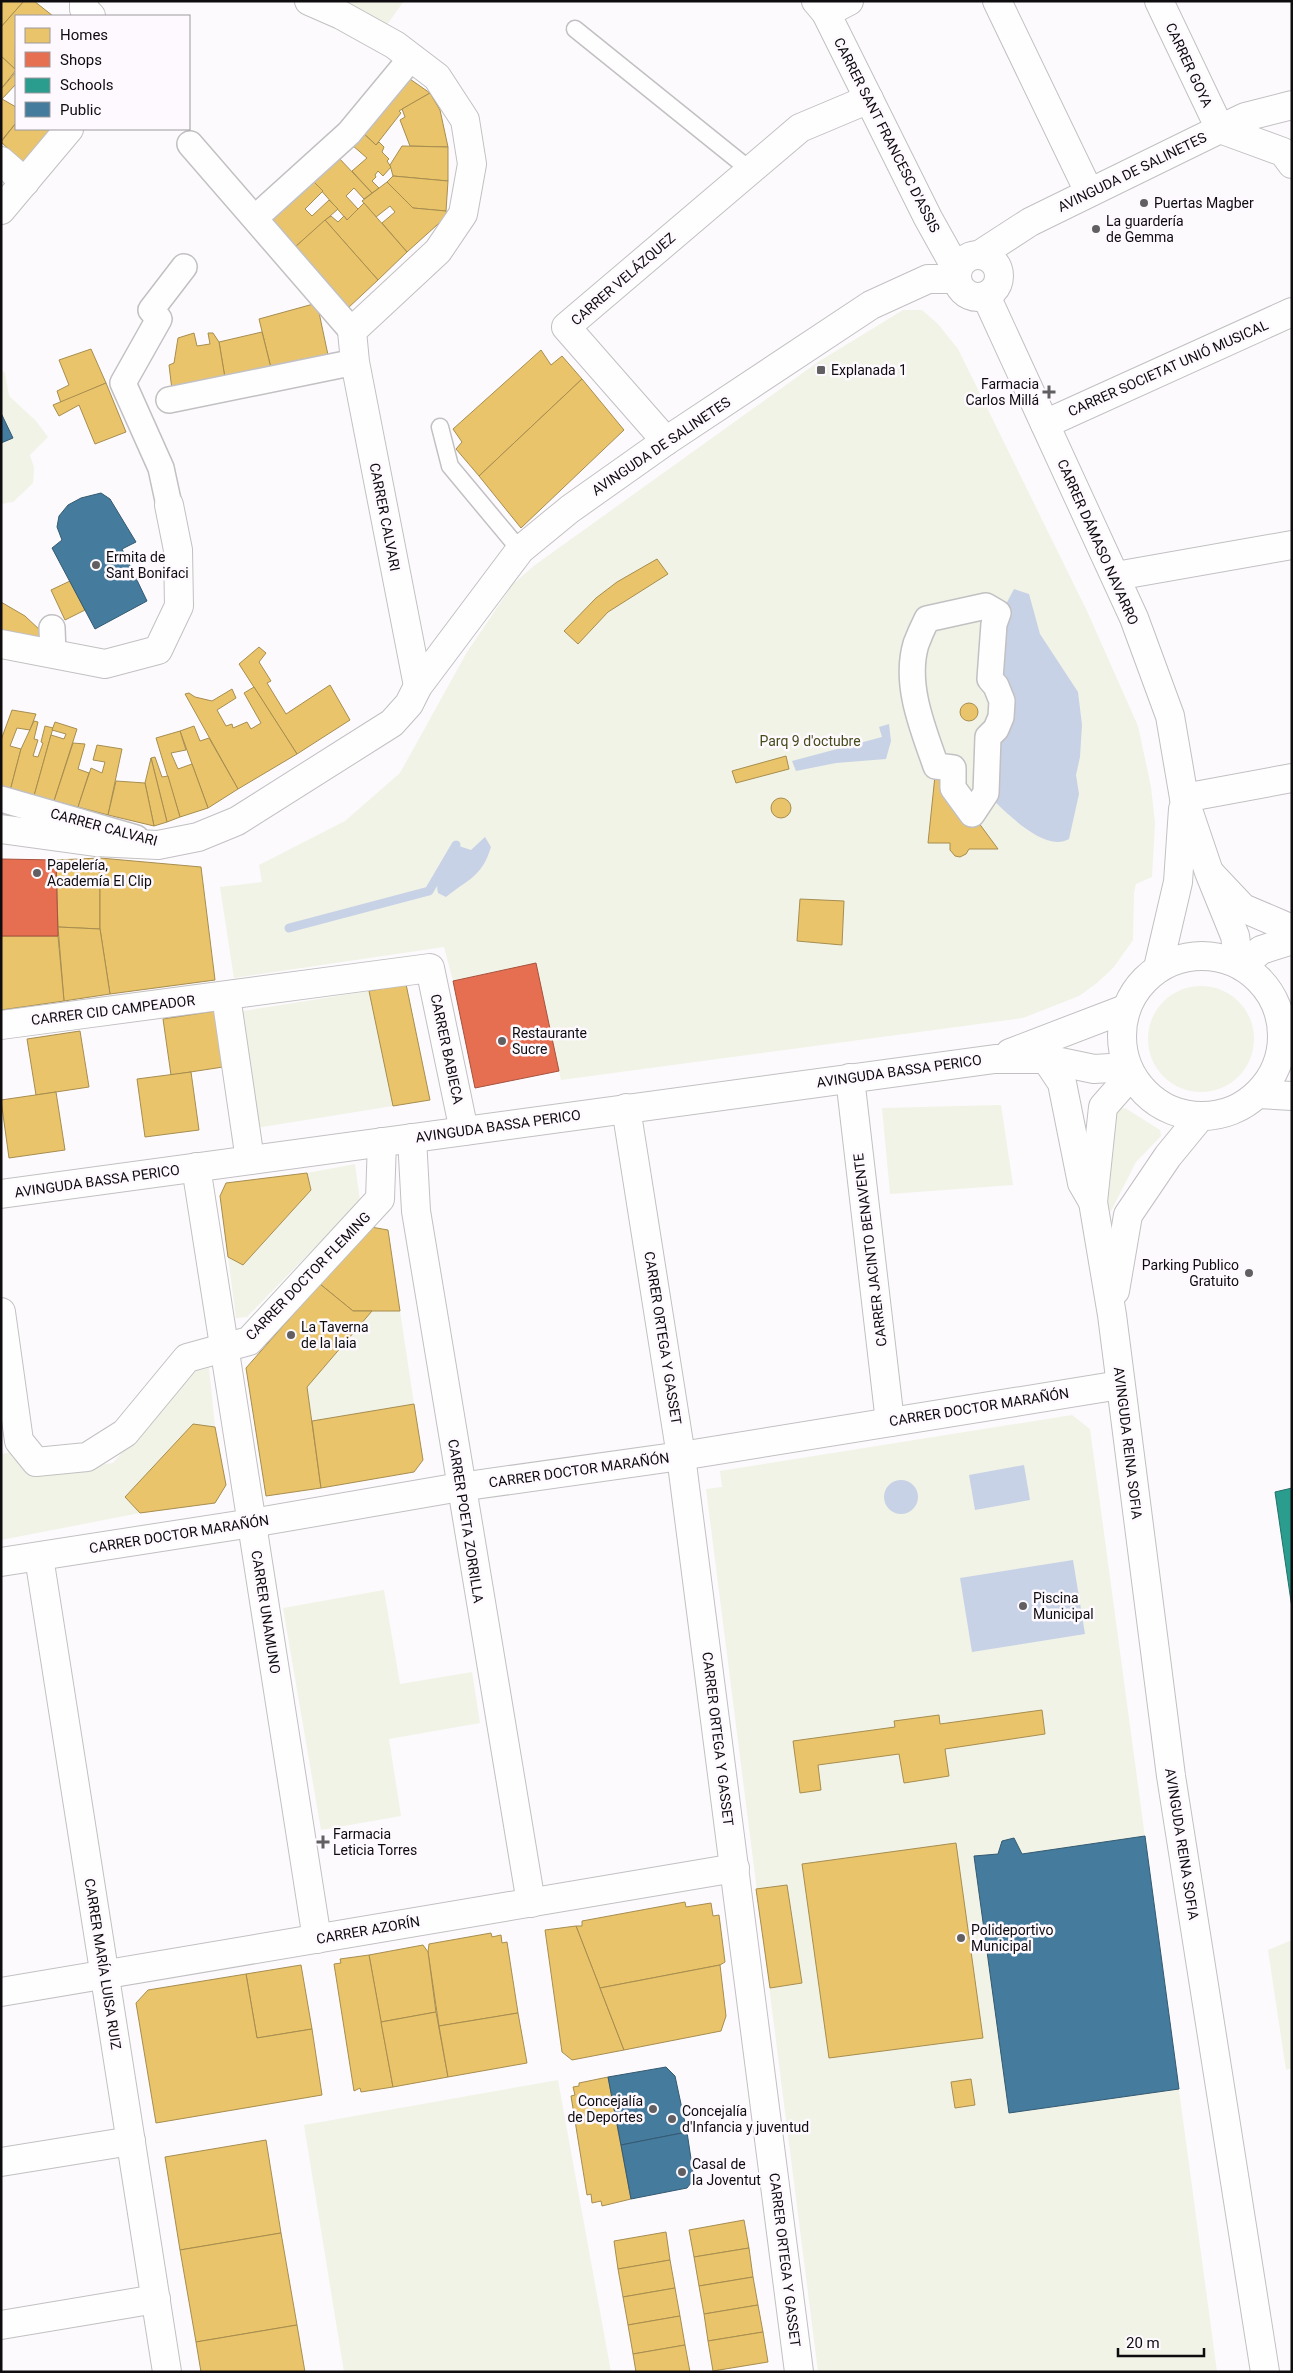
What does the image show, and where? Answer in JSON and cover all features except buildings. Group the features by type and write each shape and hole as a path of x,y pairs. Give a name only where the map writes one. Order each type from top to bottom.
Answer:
{"street":[{"path":"84,1 84,9 90,15"},
{"path":"190,144 352,331 438,251 463,214 472,164 465,120 437,77 412,57 341,15 309,1"},
{"path":"997,1 1089,192"},
{"name":"CARRER GOYA","path":"1159,1 1220,129"},
{"name":"CARRER SANT FRANCESC D'ASSIS","path":"830,5 868,99 928,218 964,268"},
{"path":"255,218 349,133 412,57"},
{"name":"CARRER VELÁZQUEZ","path":"666,441 566,328 800,128 868,99"},
{"name":"AVINGUDA DE SALINETES","path":"418,686 488,589 520,550 570,509 666,441 871,305 928,279 964,268 1030,222 1245,117 1292,104"},
{"path":"1220,129 1289,157"},
{"path":"1,210 68,130"},
{"path":"1,161 25,182"},
{"path":"988,257 995,264 998,272 998,282 994,290 986,296 977,297 967,294 960,288 964,268 988,257"},
{"path":"1,644 52,641 104,664 158,650 178,606 178,550 161,468 123,383 159,319 151,310 184,267"},
{"name":"CARRER DÁMASO NAVARRO","path":"986,296 1116,576 1170,716 1184,798 1209,872 1235,936 1241,965"},
{"name":"CARRER SOCIETAT UNIÓ MUSICAL","path":"1045,424 1292,312"},
{"name":"CARRER CALVARI","path":"1,799 158,845 198,837 237,820 392,723 409,704 418,686 355,362 352,331"},
{"path":"169,400 355,362"},
{"path":"1116,576 1292,545"},
{"path":"986,606 998,614 994,624 990,679 996,686 1002,701 1001,717 996,729 988,737 986,793 972,814 953,788 953,768 936,766 916,704 912,669 916,646 927,619 986,606"},
{"path":"1184,798 1292,778"},
{"name":"CARRER DÁMASO NAVARRO","path":"1158,968 1178,882 1184,798"},
{"path":"1,829 95,842 158,845"},
{"path":"1209,872 1243,908 1292,929"},
{"path":"1241,965 1261,950 1292,940"},
{"path":"1198,956 1223,958 1241,965 1262,982 1275,1003 1282,1026 1281,1051 1273,1074 1258,1094 1231,1112 1200,1117 1179,1114 1160,1105 1143,1092 1129,1071 1121,1039 1126,1009 1138,985 1158,968 1174,960 1198,956"},
{"name":"CARRER CID CAMPEADOR","path":"1,1025 430,968"},
{"name":"CARRER BABIECA","path":"430,968 464,1131"},
{"path":"226,996 250,1160"},
{"name":"AVINGUDA BASSA PERICO","path":"995,1058 1126,1009"},
{"name":"AVINGUDA BASSA PERICO","path":"1,1194 995,1058 1046,1059 1094,1069 1129,1071"},
{"name":"AVINGUDA REINA SOFIA","path":"1046,1059 1062,1083 1082,1183 1093,1202"},
{"name":"AVINGUDA REINA SOFIA","path":"1129,1071 1103,1107 1093,1202 1112,1315 1171,1776 1264,2372"},
{"name":"CARRER JACINTO BENAVENTE","path":"850,1078 890,1422"},
{"path":"1258,1094 1292,1096"},
{"name":"CARRER ORTEGA Y GASSET","path":"626,1108 681,1456 800,2372"},
{"name":"AVINGUDA REINA SOFIA","path":"1112,1315 1128,1215 1168,1156 1200,1117"},
{"name":"CARRER POETA ZORRILLA","path":"412,1138 416,1211 460,1486 531,1903"},
{"name":"CARRER DOCTOR FLEMING","path":"1,1312 19,1441 36,1462 87,1457 125,1433 187,1358 206,1351 225,1349 249,1341 380,1199 382,1142"},
{"name":"CARRER UNAMUNO","path":"196,1167 317,1939"},
{"path":"380,1199 416,1211"},
{"name":"CARRER DOCTOR MARAÑÓN","path":"1,1562 252,1523 460,1486 681,1456 1120,1385"},
{"name":"CARRER MARÍA LUISA RUIZ","path":"39,1557 167,2372"},
{"name":"CARRER AZORÍN","path":"1,1992 735,1868"},
{"path":"1,2162 131,2141"},
{"path":"1,2325 156,2299"}],"lane":[{"path":"574,29 750,170"},
{"path":"440,427 450,466 520,550"}],"green space":[{"path":"341,1 404,1 386,26"},
{"name":"Parq 9 d'octubre","path":"903,310 922,310 938,324 958,349 1087,611 1138,726 1151,787 1155,823 1152,877 1136,884 1134,893 1133,940 1114,967 1079,996 1023,1018 561,1080 536,963 453,981 444,947 234,978 220,887 262,882 259,865 345,821 400,773 467,652 513,584 535,565 818,362"},
{"path":"1,370 5,373 9,396 36,421 48,437 30,455 34,468 33,483 13,502 1,504"},
{"path":"1201,986 1221,990 1238,1002 1250,1019 1254,1039 1250,1059 1238,1076 1221,1088 1201,1092 1181,1088 1164,1076 1152,1059 1148,1039 1152,1019 1164,1002 1181,990"},
{"path":"369,991 393,1106 256,1128 237,1012"},
{"path":"1001,1105 1013,1185 890,1194 882,1108"},
{"path":"1125,1108 1160,1130 1161,1136 1136,1162 1111,1211 1105,1208 1115,1110"},
{"path":"355,1164 360,1201 247,1317 236,1318 228,1257 243,1265 311,1190 307,1173"},
{"path":"372,1311 400,1311 414,1404 312,1421 307,1387"},
{"path":"209,1368 215,1427 193,1425 125,1497 140,1513 1,1540 1,1454 14,1452 18,1464 31,1473 113,1463 189,1373"},
{"name":"Polideportivo Municipal","path":"1072,1415 1090,1429 1217,2372 818,2372 706,1489 722,1487 720,1471"},
{"path":"384,1590 400,1684 472,1672 480,1723 389,1739 401,1816 321,1830 283,1608"},
{"path":"1292,1940 1292,2068 1286,2070 1268,1950"},
{"path":"558,2080 611,2372 344,2372 304,2125"}],"water":[{"path":"1014,589 1029,594 1040,634 1078,692 1082,725 1080,757 1076,775 1079,794 1069,839 1059,842 1048,840 1024,828 986,793 1006,604"},
{"path":"889,724 891,741 886,759 836,763 796,771 792,761 882,737 879,727"},
{"path":"485,837 491,847 479,871 446,897 438,893 437,887 440,874 456,845 471,850"},
{"path":"1024,1465 1030,1500 975,1510 969,1475"},
{"path":"901,1480 908,1481 913,1485 917,1490 917,1504 913,1509 908,1513 901,1514 894,1513 889,1509 885,1504 884,1497 885,1490 889,1485 894,1481"},
{"name":"Piscina Municipal","path":"1073,1560 1085,1634 972,1652 960,1578"}],"waterway":[{"path":"289,928 429,891 456,845"}],"place":[{"name":"Puertas Magber","path":"1144,203"},
{"name":"La guardería de Gemma","path":"1096,229"},
{"name":"Explanada 1","path":"821,370"},
{"name":"Farmacia Carlos Millá","path":"1049,392"},
{"name":"Ermita de Sant Bonifaci","path":"96,565"},
{"name":"Papelería, Academía El Clip","path":"37,873"},
{"name":"Restaurante Sucre","path":"502,1041"},
{"name":"Parking Publico Gratuito","path":"1249,1273"},
{"name":"La Taverna de la Iaia","path":"291,1335"},
{"name":"Piscina Municipal","path":"1023,1606"},
{"name":"Farmacia Leticia Torres","path":"323,1842"},
{"name":"Polideportivo Municipal","path":"961,1938"},
{"name":"Concejalía de Deportes","path":"653,2109"},
{"name":"Concejalía d'Infancia y juventud","path":"672,2119"},
{"name":"Casal de la Joventut","path":"682,2172"}]}
